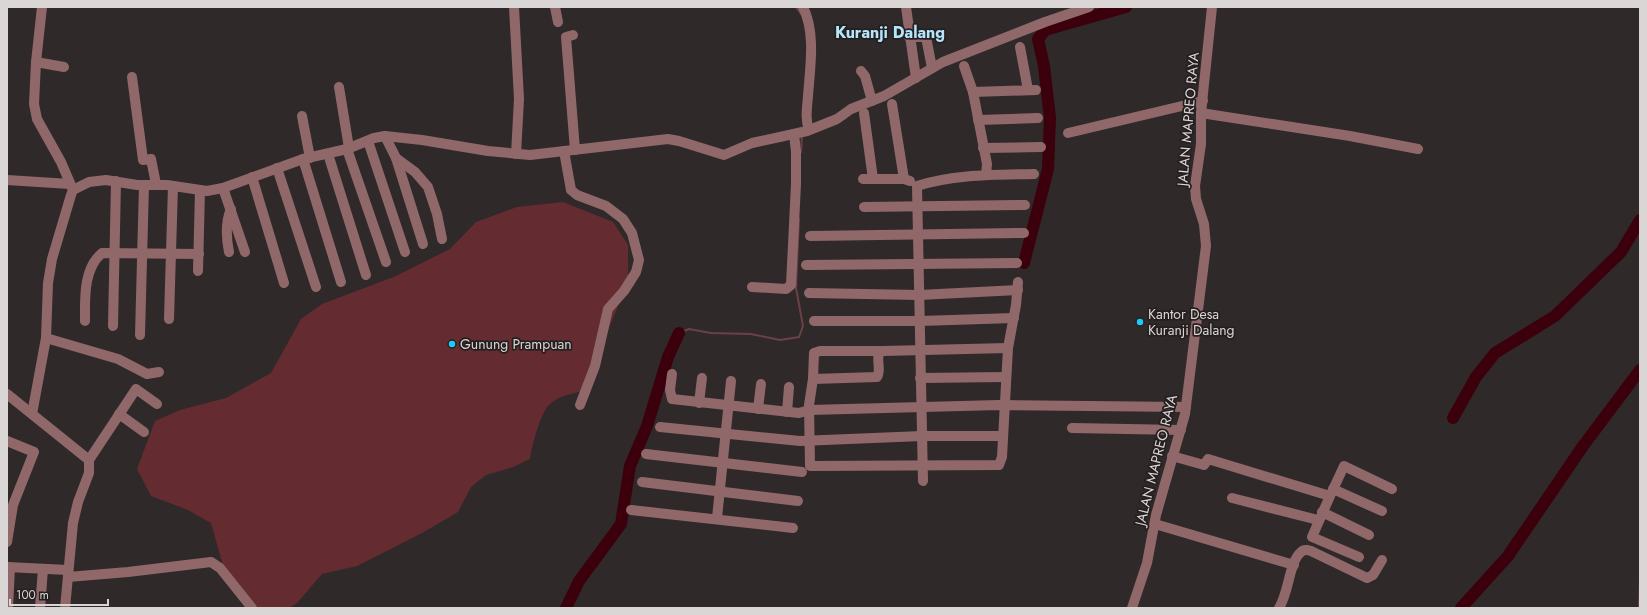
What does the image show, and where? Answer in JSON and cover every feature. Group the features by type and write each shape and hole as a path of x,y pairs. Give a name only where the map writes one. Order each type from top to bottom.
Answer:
{"street":[{"path":"32,414 46,338 47,297 51,265 72,187 61,162 37,119 33,99 42,7"},
{"path":"514,7 519,99 516,154"},
{"path":"555,7 558,22"},
{"path":"752,287 786,289 791,285 796,184 796,152 806,118 810,65 810,32 803,7"},
{"path":"906,7 909,37 916,78"},
{"path":"7,180 72,187 90,182 116,181 144,185 156,184 207,191 223,188 306,158 348,149 385,136 516,154 534,155 668,139 679,140 724,155 752,143 802,132 837,119 851,109 872,101 932,68 1012,34 1089,7"},
{"name":"JALAN MAPREO RAYA","path":"1132,608 1145,569 1172,456 1186,407 1206,246 1205,231 1195,192 1201,144 1202,113 1212,7"},
{"path":"572,35 566,37 575,150"},
{"path":"909,37 926,37 932,68"},
{"path":"973,92 1032,90 1020,47"},
{"path":"36,62 64,67"},
{"path":"964,66 973,92 984,148 986,175"},
{"path":"861,71 865,76 872,101"},
{"path":"132,77 143,160 151,159 156,184"},
{"path":"339,87 348,149 386,262"},
{"path":"1068,133 1203,101"},
{"path":"892,104 904,179"},
{"path":"864,113 868,179 904,179 917,186"},
{"path":"1202,113 1350,136 1418,149"},
{"path":"302,116 306,158 341,282"},
{"path":"978,120 1038,118"},
{"path":"385,136 396,158 423,244"},
{"path":"368,141 405,252"},
{"path":"984,148 1041,148"},
{"path":"564,152 571,190 577,195 606,206 623,219 632,233 639,255 636,272 620,297 608,309 595,366 580,405"},
{"path":"328,154 366,275"},
{"path":"396,158 415,172 428,187 437,214 442,239"},
{"path":"277,168 316,287"},
{"path":"917,186 929,182 986,175 1034,174"},
{"path":"252,177 284,283"},
{"path":"113,326 116,181"},
{"path":"140,335 144,185"},
{"path":"169,319 173,186"},
{"path":"917,186 923,481"},
{"path":"223,188 245,252"},
{"path":"198,271 200,190"},
{"path":"864,207 1025,205"},
{"path":"228,252 226,222 231,209"},
{"path":"810,236 1024,233"},
{"path":"85,321 84,294 90,274 100,255 105,252 199,254"},
{"path":"806,265 1017,263"},
{"path":"809,293 919,295 1018,286 1008,348 1002,462 999,465 811,467 809,465 809,410 813,379 814,353 828,351 880,352 920,349 1008,348"},
{"path":"814,321 920,322 1014,318"},
{"path":"46,338 118,359 147,374 159,372"},
{"path":"813,379 877,377 879,373 878,356 880,352"},
{"path":"672,374 670,390 672,399 799,413 809,410 1004,405 1186,407"},
{"path":"920,378 1006,377"},
{"path":"699,403 702,378"},
{"path":"717,518 730,406 731,381"},
{"path":"758,409 761,384"},
{"path":"787,412 789,387"},
{"path":"65,608 73,523 78,502 89,473 89,460 118,414 136,389 158,404"},
{"path":"7,394 32,414 41,424 89,460"},
{"path":"118,414 144,432"},
{"path":"660,427 800,441 922,436 1003,436"},
{"path":"1072,428 1180,430"},
{"path":"7,441 34,452 11,499 11,512 7,536"},
{"path":"646,454 802,472"},
{"path":"1172,456 1204,465 1208,460 1331,492 1382,511"},
{"path":"1359,558 1312,537 1331,492 1344,466 1392,489"},
{"path":"642,482 798,501"},
{"path":"1232,498 1320,516 1369,534"},
{"path":"631,510 717,518 793,528"},
{"path":"1155,524 1294,565"},
{"path":"1279,608 1287,592 1294,565 1301,552 1308,550 1367,578 1373,575 1382,560"},
{"path":"8,608 8,567 43,569 68,574 128,572 212,562 220,568 252,608"},
{"path":"40,608 43,569"}],"shaded area":[{"path":"563,202 613,222 628,245 628,282 583,391 561,397 549,405 540,423 530,459 513,467 486,475 471,487 458,512 422,533 357,566 322,574 297,603 289,608 254,608 224,569 211,523 188,510 151,496 137,469 155,421 180,410 226,398 271,373 301,319 322,304 396,276 450,249 476,222 517,207"}],"waterway":[{"path":"796,7 801,14"},
{"path":"1024,263 1048,169 1050,118 1044,66 1038,39 1045,30 1126,7"},
{"path":"801,152 802,135"},
{"path":"679,333 689,329 711,333 751,334 780,340 799,337 803,326 796,288 799,219"},
{"path":"1453,418 1476,377 1495,353 1555,316 1621,252 1640,220"},
{"path":"566,608 579,581 621,524 630,466 647,426 668,357 679,333"},
{"path":"1461,608 1508,556 1583,446 1640,370"},
{"path":"1639,608 1640,580"}],"place":[{"name":"Kantor Desa Kuranji Dalang","path":"1140,322"},
{"name":"Gunung Prampuan","path":"452,344"}],"district":[{"name":"Kuranji Dalang","path":"890,32"}]}
